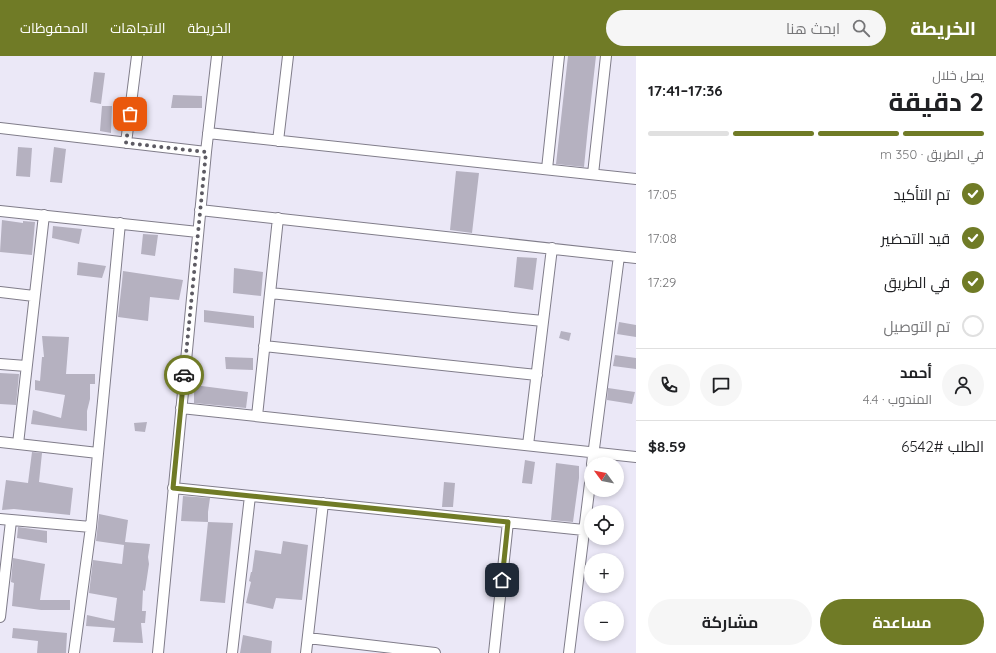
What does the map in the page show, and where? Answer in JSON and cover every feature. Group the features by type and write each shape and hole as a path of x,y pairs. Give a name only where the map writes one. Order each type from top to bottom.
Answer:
{"street":[{"path":"126,143 137,56"},
{"path":"158,653 200,210 217,56"},
{"path":"278,141 288,56"},
{"path":"547,169 559,56"},
{"path":"593,174 606,56"},
{"path":"0,128 206,152"},
{"path":"208,133 636,179"},
{"path":"200,210 636,258"},
{"path":"0,211 198,232"},
{"path":"18,444 44,215"},
{"path":"257,416 278,218"},
{"path":"74,653 91,527 120,224"},
{"path":"528,445 552,248"},
{"path":"593,457 619,256"},
{"path":"0,292 34,296"},
{"path":"270,292 543,321"},
{"path":"264,346 536,374"},
{"path":"0,364 26,366"},
{"path":"181,408 636,457"},
{"path":"0,442 98,453"},
{"path":"173,488 584,530 570,653"},
{"path":"232,653 250,496"},
{"path":"306,653 323,503"},
{"path":"0,519 91,527"},
{"path":"0,617 1,595 11,521"},
{"path":"494,653 508,522"},
{"path":"308,638 435,653"}],"building":[{"path":"568,56 596,56 584,167 556,164"},
{"path":"94,72 105,73 101,104 90,102"},
{"path":"173,95 202,96 202,108 171,108"},
{"path":"102,106 112,106 111,133 100,131"},
{"path":"18,147 32,148 30,177 16,176"},
{"path":"54,147 66,149 62,183 50,182"},
{"path":"456,171 479,173 472,233 450,230"},
{"path":"2,220 23,223 23,221 35,222 32,255 0,252"},
{"path":"53,226 82,229 79,244 52,238"},
{"path":"143,234 158,235 155,256 141,254"},
{"path":"517,257 537,258 533,290 514,287"},
{"path":"78,262 106,266 102,278 77,275"},
{"path":"234,268 263,272 261,296 233,293"},
{"path":"123,271 183,280 179,300 150,297 148,321 118,317"},
{"path":"204,310 254,316 254,328 204,322"},
{"path":"619,322 636,325 636,337 617,334"},
{"path":"561,331 571,333 569,341 559,338"},
{"path":"42,336 69,337 66,374 95,374 95,384 90,384 90,399 87,411 87,431 31,424 33,410 61,418 65,395 35,390 35,380 40,381 42,357 44,357"},
{"path":"615,355 636,358 636,369 613,366"},
{"path":"225,357 253,358 253,370 226,369"},
{"path":"0,373 19,374 16,405 0,404"},
{"path":"194,385 248,392 246,408 194,403"},
{"path":"608,388 635,392 632,404 607,400"},
{"path":"147,422 145,432 135,431 134,423"},
{"path":"32,452 42,453 39,482 73,488 70,515 14,509 2,510 6,480 28,483"},
{"path":"525,460 535,462 532,484 522,483"},
{"path":"556,463 579,466 579,478 573,522 551,520"},
{"path":"444,482 455,483 453,507 442,507"},
{"path":"183,496 210,498 208,522 181,521"},
{"path":"99,514 128,520 125,542 150,544 145,591 143,590 142,611 146,611 145,623 141,623 143,643 113,642 115,628 86,626 87,615 114,621 117,598 89,593 93,560 122,564 124,545 96,541"},
{"path":"208,522 233,523 225,603 200,601"},
{"path":"18,527 47,531 47,543 17,538"},
{"path":"283,541 308,545 302,600 276,598 273,609 246,603 251,582 249,581 252,572 255,550 281,554"},
{"path":"13,558 45,564 40,600 70,600 70,610 41,610 12,606 14,583 11,582"},
{"path":"13,628 67,633 66,653 37,653 38,641 12,638"},
{"path":"243,635 272,641 271,653 240,653"}],"way so far":[{"path":"130,114 126,143 206,152 184,375"}],"route":[{"path":"184,375 173,488 508,522 502,580"}]}
